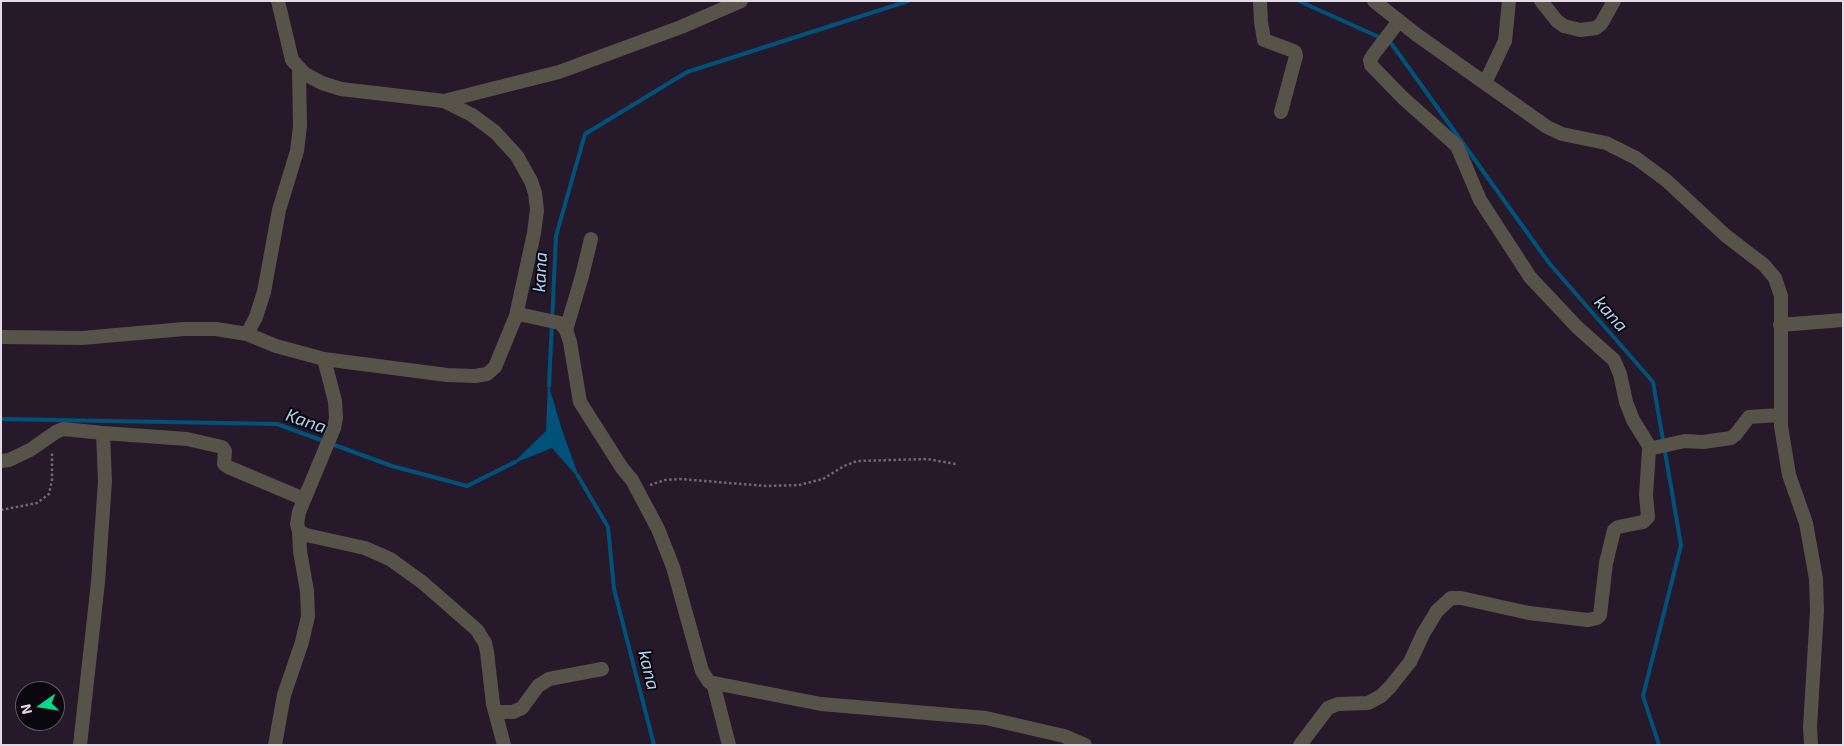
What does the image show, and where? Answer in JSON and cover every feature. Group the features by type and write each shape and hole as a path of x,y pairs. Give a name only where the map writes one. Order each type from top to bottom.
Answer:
{"street":[{"path":"278,1 292,60 313,79 341,89 444,101 472,115 495,132 517,156 531,181 535,193 536,221 522,316"},
{"path":"444,101 559,72 637,45 714,7 741,1"},
{"path":"1260,1 1264,40 1291,50 1296,56 1281,112"},
{"path":"1374,1 1396,24 1554,131 1600,141 1612,145 1636,158 1667,181 1725,235 1756,258 1772,273 1781,296 1779,415 1787,468 1806,523 1816,579 1817,611 1810,727 1811,745"},
{"path":"1484,83 1505,41 1509,1"},
{"path":"1541,1 1554,18 1564,26 1580,30 1596,28 1601,24 1614,1"},
{"path":"1396,24 1373,55 1370,62 1373,67 1402,98 1457,146 1480,200 1530,277 1582,332 1614,360 1620,374 1632,420 1652,448"},
{"path":"247,334 256,317 264,292 279,210 297,151 300,126 299,68"},
{"path":"591,239 582,276 560,326 572,352 580,402 636,489 665,544 702,671 707,680 712,683 821,704 986,718 1064,736 1086,745"},
{"path":"1,338 82,338 184,329 216,329 247,334 276,346 324,359 447,375 482,376 495,367 513,320 522,316 560,326"},
{"path":"1780,325 1843,320"},
{"path":"275,745 284,695 306,628 309,609 298,518 334,428 336,410 324,359"},
{"path":"1652,448 1685,442 1703,442 1731,438 1749,417 1779,415"},
{"path":"1,461 9,460 30,450 64,429 104,434 187,438 222,447 225,451 223,461 225,466 304,499"},
{"path":"80,745 98,582 105,489 104,434"},
{"path":"1300,745 1328,708 1338,704 1368,703 1386,692 1405,669 1437,611 1451,598 1461,598 1529,613 1588,620 1594,620 1599,617 1606,563 1614,530 1618,527 1643,522 1648,517 1646,495 1648,456 1652,448"},
{"path":"299,531 306,535 365,548 390,559 422,582 477,630 485,643 494,712 504,745"},
{"path":"494,712 513,712 522,708 538,686 549,679 602,668"},
{"path":"712,683 729,745"}],"path":[{"path":"1,510 37,503 50,494 52,480 52,435"},
{"path":"636,489 665,480 766,486 799,485 818,481 852,463 863,460 927,459 956,464"}],"water":[{"path":"548,383 580,480 552,448 512,464 546,431"}],"waterway":[{"name":"kana","path":"549,386 556,236 585,134 687,72 908,1"},
{"name":"kana","path":"1299,1 1381,38"},
{"name":"kana","path":"1387,41 1391,43 1549,263 1653,382 1681,545 1643,696 1659,745"},
{"name":"Kana","path":"1,419 277,424 392,466 467,486 515,462"},
{"name":"kana","path":"578,476 608,527 614,589 654,745"}]}
